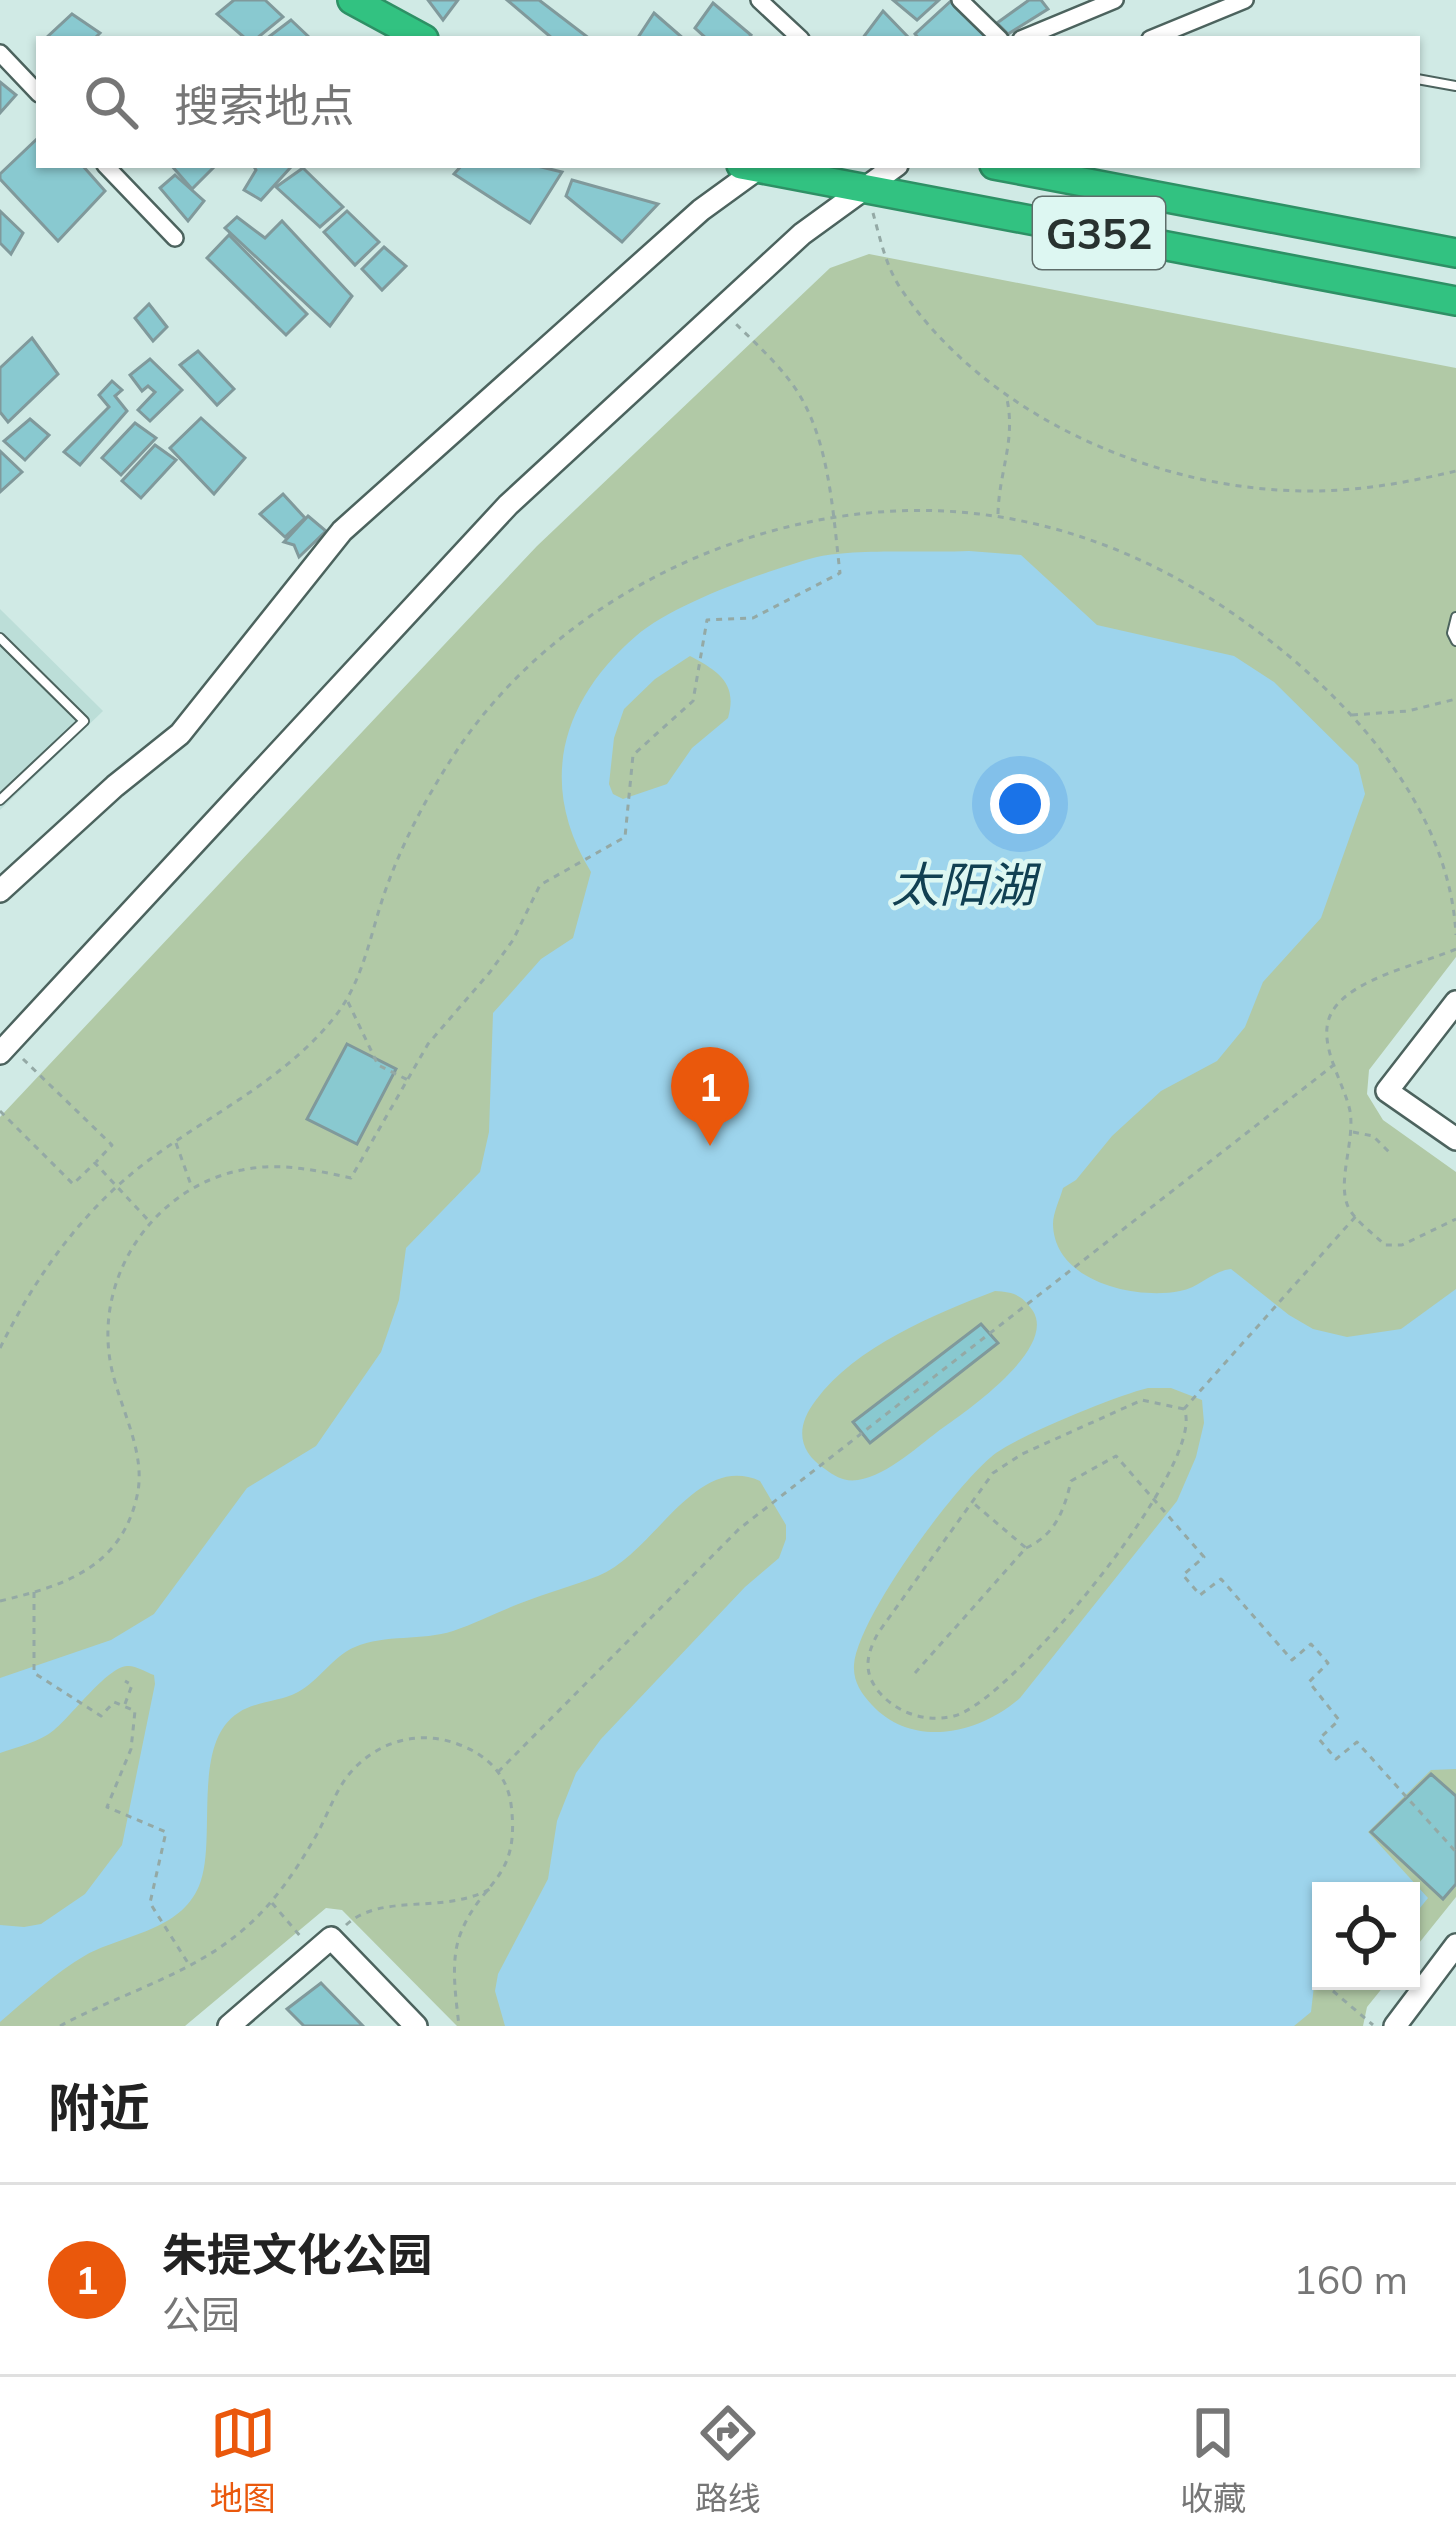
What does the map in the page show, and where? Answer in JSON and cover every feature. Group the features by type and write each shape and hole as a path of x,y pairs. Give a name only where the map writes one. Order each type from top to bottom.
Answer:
{"highway":[{"path":"348,0 386,36"},
{"path":"348,0 418,36"},
{"name":"G352","path":"765,168 1456,301"},
{"name":"G352","path":"1010,168 1456,254"}],"main road":[{"path":"0,891 180,734 343,531 753,168"},
{"path":"4,1048 508,505 802,235 893,168"},
{"path":"1456,1002 1387,1091 1456,1139"},
{"path":"230,2026 323,1945 416,2026"},
{"path":"1379,2026 1456,1945"}],"street":[{"path":"759,0 798,36"},
{"path":"960,0 997,36"},
{"path":"1028,36 1115,0"},
{"path":"1157,36 1245,0"},
{"path":"0,53 36,91"},
{"path":"109,168 175,238"}],"lane":[{"path":"1420,80 1456,86"},
{"path":"1456,617 1451,633 1456,641"},
{"path":"0,638 84,721 0,800"}],"path":[{"path":"866,188 884,253 900,288 938,333 1005,392 1067,432 1114,454 1212,483 1261,489 1327,491 1409,482 1456,471"},
{"path":"0,1600 80,1577 96,1564 134,1507 138,1462 113,1380 108,1336 113,1292 122,1267 150,1222 192,1188 221,1175 268,1167 351,1178 428,1044 513,940 540,885 626,837 633,755 693,701 707,620 753,618 840,573 819,444 808,410 776,364 720,308"},
{"path":"998,516 998,483 1012,426 1005,392"},
{"path":"0,1348 46,1267 117,1187 292,1059 332,1020 362,970 386,889 411,830 472,728 522,672 593,615 671,570 738,543 833,519 907,511 998,516 1076,535 1175,577 1269,638 1352,715 1414,803 1430,834 1455,910 1456,935"},
{"path":"1352,715 1408,711 1456,699"},
{"path":"346,1000 378,1065 408,1079"},
{"path":"0,1111 73,1184 112,1145 4,1048"},
{"path":"498,1772 743,1526 1335,1064"},
{"path":"1351,1132 1373,1136 1390,1153"},
{"path":"175,1142 192,1188"},
{"path":"95,1163 150,1222"},
{"path":"1186,1406 1356,1216"},
{"path":"1142,1400 1186,1406 1186,1433 1133,1532 1009,1680 956,1716 923,1718 900,1710 880,1693 868,1674 867,1656 878,1633 993,1473 1022,1454 1142,1400"},
{"path":"915,1673 1026,1548 1042,1541 1059,1520 1071,1481 1116,1456 1204,1557 1184,1575 1200,1595 1221,1579 1292,1660 1312,1644 1328,1663 1309,1682 1339,1720 1319,1739 1336,1759 1357,1742 1456,1852"},
{"path":"971,1501 1026,1548"},
{"path":"34,1592 34,1673 101,1716 114,1702 135,1711 131,1749 106,1808 166,1832 150,1903 189,1965"},
{"path":"125,1681 140,1689"},
{"path":"124,1706 132,1684"},
{"path":"59,2026 189,1965 236,1936 271,1902 357,1765 383,1746 413,1738 442,1739 469,1748 498,1772 510,1796 513,1832 508,1858 457,1946 460,2026"},
{"path":"271,1902 323,1945 359,1913 373,1908 462,1902 493,1888"},
{"path":"1333,1991 1379,2026"}],"shaded area":[{"path":"0,609 103,711 0,810"}],"green space":[{"path":"869,254 1456,368 1456,957 1369,1070 1367,1094 1383,1120 1456,1172 1456,1897 1420,1942 1420,1882 1312,1882 1312,1990 1381,1990 1367,2007 1363,2026 457,2026 342,1910 326,1908 185,2026 0,2026 0,1117 537,546 830,268"}],"water":[{"name":"太阳湖","path":"828,555 1021,555 1097,625 1234,656 1274,682 1358,765 1365,794 1321,918 1263,982 1245,1027 1217,1061 1161,1091 1063,1188 1053,1224 1067,1260 1100,1283 1162,1293 1187,1289 1231,1269 1289,1315 1313,1329 1347,1337 1401,1329 1456,1289 1456,1769 1431,1770 1368,1832 1413,1882 1312,1882 1311,2012 1294,2026 505,2026 495,1991 498,1974 548,1879 557,1821 576,1773 601,1739 745,1587 779,1558 786,1525 760,1481 737,1476 715,1480 695,1492 619,1564 598,1576 453,1631 355,1647 298,1692 238,1713 223,1728 214,1747 204,1867 190,1901 150,1930 75,1962 0,2022 0,1925 41,1924 85,1894 122,1845 155,1684 154,1675 140,1669 119,1669 48,1734 0,1753 0,1678 111,1640 154,1614 247,1488 316,1446 381,1352 399,1300 406,1248 480,1172 489,1132 493,1013 541,959 573,938 591,872 565,807 565,745 590,688 610,661 653,624 745,580","holes":["690,656 728,687 728,718 692,748 667,784 623,799 613,794 609,784 614,738 624,709 655,679","995,1291 1021,1298 1033,1311 1037,1326 1033,1342 1007,1376 904,1458 870,1477 837,1477 816,1462 805,1446 802,1429 809,1410 832,1381 898,1334","1148,1388 1171,1388 1202,1400 1204,1423 1196,1457 1177,1501 1020,1698 985,1720 946,1732 907,1728 888,1719 861,1691 854,1665 872,1616 935,1520 996,1453 1047,1426"]}],"building":[{"path":"234,0 265,0 283,17 260,36 243,36 217,14"},
{"path":"428,0 458,0 443,20"},
{"path":"507,0 539,0 586,36 549,36"},
{"path":"893,0 939,0 917,20"},
{"path":"952,0 986,36 917,36"},
{"path":"1029,0 1041,0 1048,9 1008,34 997,23"},
{"path":"713,3 751,35 704,36 695,28"},
{"path":"883,11 907,36 864,36"},
{"path":"654,13 681,36 639,36"},
{"path":"72,14 100,33 97,36 48,36"},
{"path":"291,20 308,36 270,36"},
{"path":"0,82 16,95 0,113"},
{"path":"36,140 36,168 85,168 105,191 58,241 0,174"},
{"path":"174,168 213,168 192,189"},
{"path":"290,168 261,200 244,190 256,170"},
{"path":"303,168 343,207 320,227 276,187"},
{"path":"459,168 562,172 530,223 454,174"},
{"path":"175,175 204,201 188,221 160,188"},
{"path":"572,180 658,204 622,242 566,196"},
{"path":"0,211 23,233 11,254 0,243"},
{"path":"347,211 379,242 355,265 324,232"},
{"path":"237,217 265,238 282,221 352,296 330,326 225,228"},
{"path":"229,235 307,314 286,335 207,258"},
{"path":"384,247 406,266 382,290 362,269"},
{"path":"149,304 167,327 153,341 135,318"},
{"path":"32,338 58,374 8,422 0,412 0,368"},
{"path":"198,351 234,389 217,405 180,365"},
{"path":"150,359 182,390 150,421 138,410 155,392 148,386 142,391 130,375"},
{"path":"112,381 122,390 115,396 127,411 80,465 64,452 109,407 99,395"},
{"path":"201,418 245,458 214,494 170,448"},
{"path":"30,419 49,435 25,460 4,441"},
{"path":"135,423 156,438 121,475 102,458"},
{"path":"155,445 176,460 141,498 122,481"},
{"path":"0,451 22,472 0,492"},
{"path":"283,494 305,518 285,537 260,514"},
{"path":"308,516 326,531 299,557 294,545 284,542"},
{"path":"347,1044 396,1069 357,1144 307,1119"},
{"path":"981,1324 998,1343 870,1443 853,1422"},
{"path":"1431,1774 1456,1796 1456,1884 1443,1899 1371,1832"},
{"path":"321,1983 363,2026 304,2026 287,2009"}],"place":[{"name":"朱提文化公园","path":"710,1146"}]}
